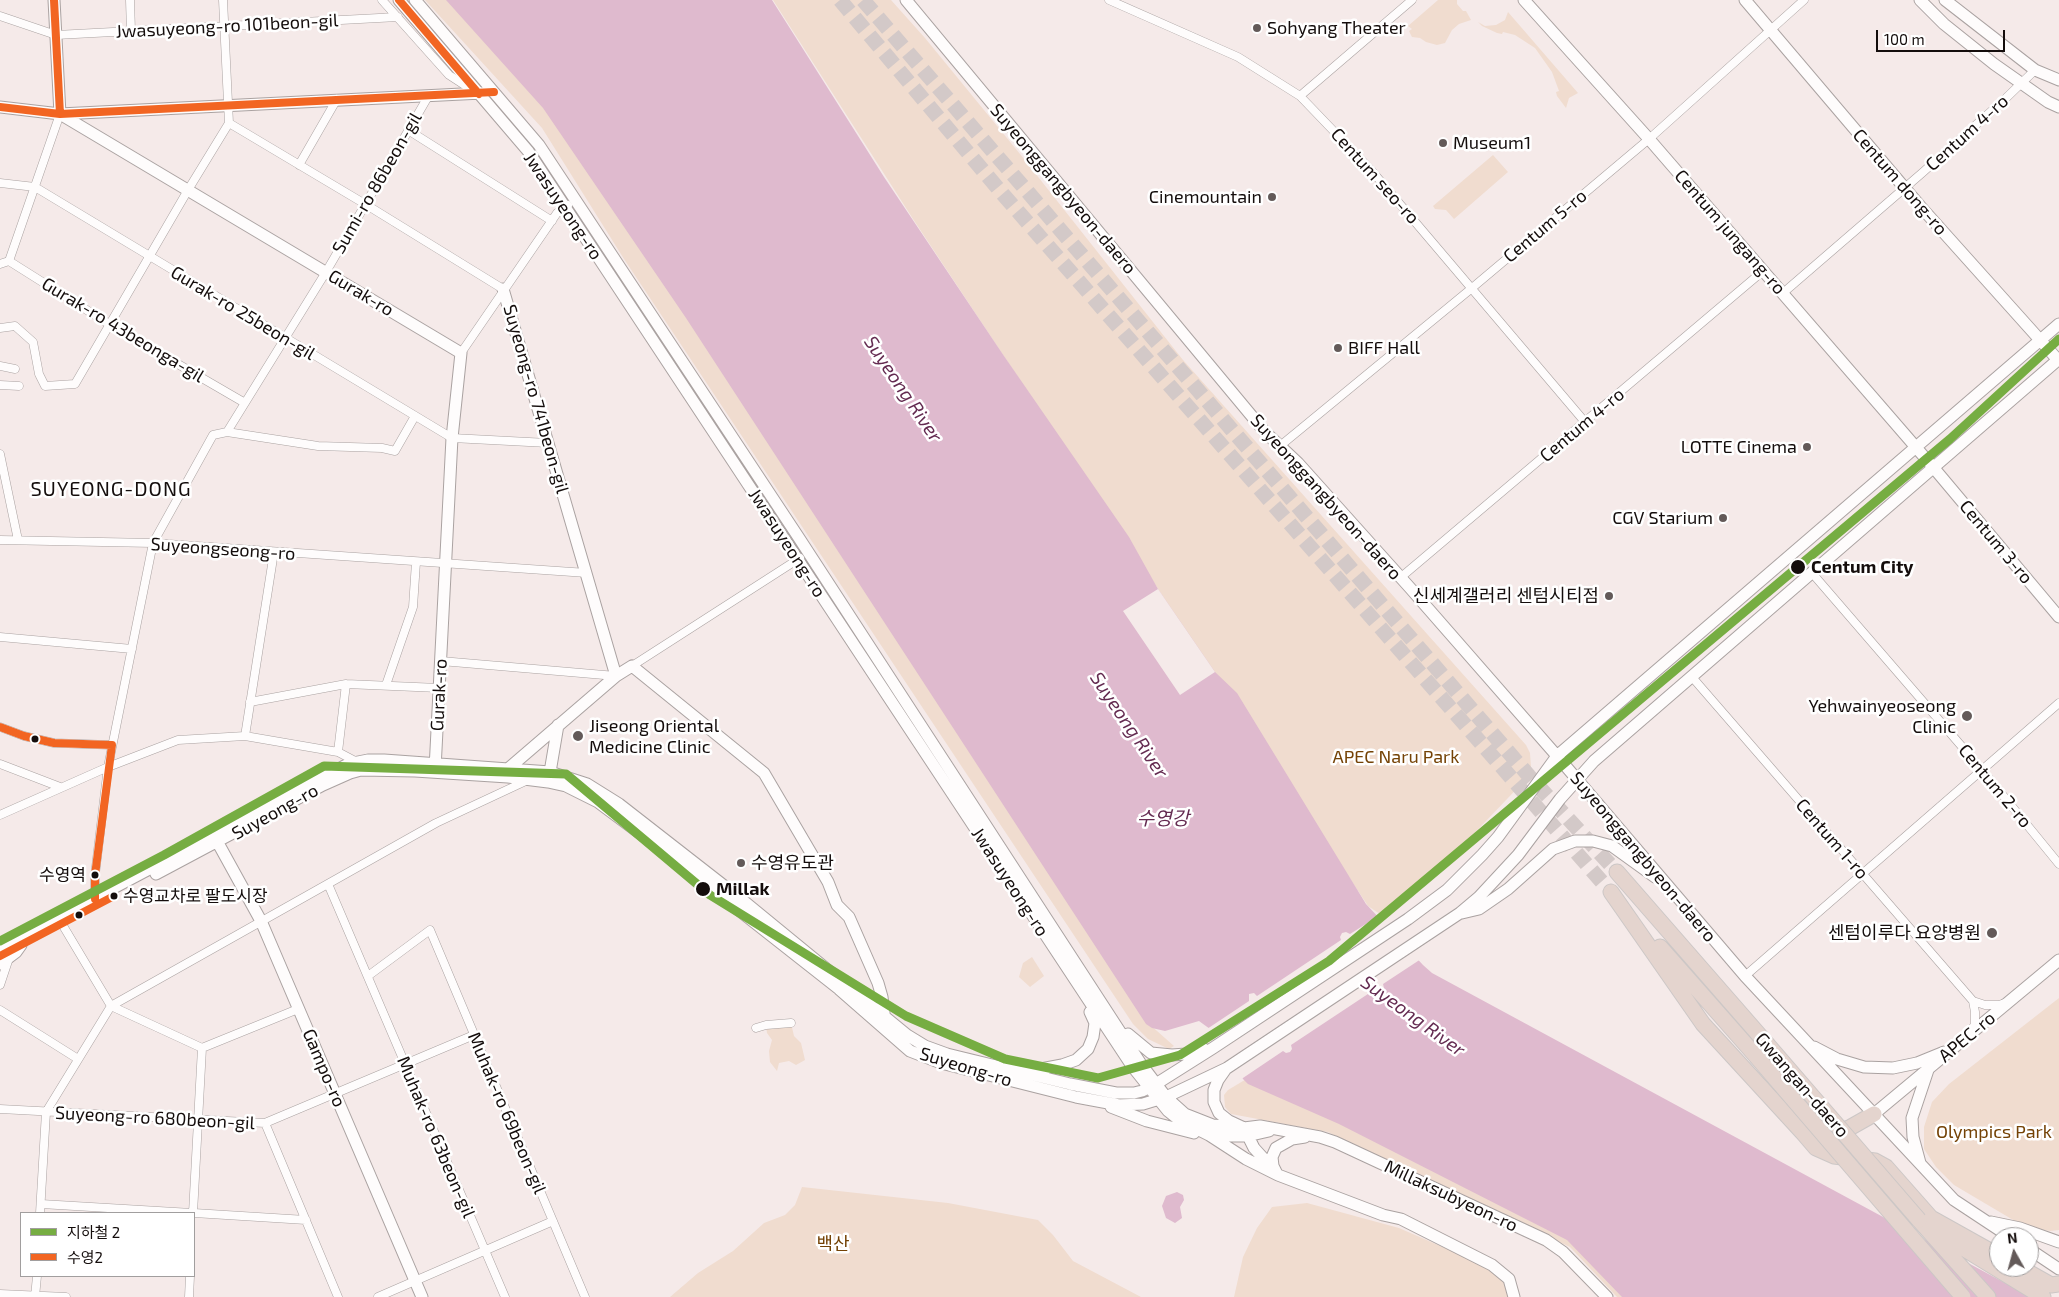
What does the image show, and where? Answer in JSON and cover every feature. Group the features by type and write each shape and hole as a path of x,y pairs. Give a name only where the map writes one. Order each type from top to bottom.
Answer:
{"highway":[{"name":"Gwangan-daero","path":"1617,872 1988,1297"},
{"name":"Gwangan-daero","path":"1804,1134 1703,1024 1607,887 1756,1056 1963,1297"},
{"path":"1804,1134 1818,1136 1833,1134 1851,1127 1874,1114"},
{"path":"1804,1134 1816,1148 1834,1156 1875,1161 1886,1167 1931,1218 1989,1250"},
{"path":"1919,1220 2043,1297"},
{"path":"2037,1277 2051,1285 2059,1284"}],"main road":[{"path":"54,0 60,114"},
{"name":"Jwasuyeong-ro","path":"399,0 528,151 1132,1066 1162,1098"},
{"name":"Jwasuyeong-ro","path":"415,0 539,144 1114,1021 1152,1086"},
{"name":"Suyeonggangbyeon-daero","path":"906,0 1265,432 1298,463 1400,578 1557,756 1745,976 1804,1042 1954,1200 1995,1227"},
{"name":"Centum jungang-ro","path":"1524,0 1649,138 1933,467"},
{"name":"Centum dong-ro","path":"1745,0 1904,188 2059,360"},
{"path":"1920,0 1944,24 2048,102 2059,107"},
{"path":"1945,0 2035,70 2059,80"},
{"path":"0,107 60,114 494,92"},
{"name":"Gurak-ro","path":"60,114 461,353 452,438 435,768"},
{"name":"Suyeong-ro 741beon-gil","path":"503,289 616,676"},
{"path":"1,942 31,933 348,764 384,760 435,768 509,768 588,784 619,804 754,909 918,1042 932,1049 1070,1084 1116,1093 1134,1093 1152,1086 1213,1048 1408,919 1447,890 1498,837 1557,756 2059,324"},
{"path":"1460,914 1479,897 1518,855 1576,778 1594,761 2059,360"},
{"name":"Centum 3-ro","path":"1933,467 2059,617"},
{"path":"509,768 616,676 632,666 764,773 828,882 830,892 837,905 849,917 878,983 885,1017 885,1030"},
{"path":"549,777 558,725"},
{"name":"Suyeong-ro","path":"3,959 21,945 350,773 372,769 435,768 529,780 549,777 609,809 832,983 910,1051 941,1063 1076,1097 1120,1105 1143,1104 1162,1098 1227,1068 1460,914"},
{"path":"1460,914 1478,909 1508,890 1553,849 1575,841 1593,841 1612,846 1670,888"},
{"name":"Gampo-ro","path":"218,843 261,921 422,1297"},
{"name":"APEC-ro","path":"1874,1114 2059,960"},
{"path":"1023,1072 1069,1063 1076,1060 1088,1049 1093,1037 1095,1023 1088,1008 1087,998"},
{"path":"1114,1021 1133,1040 1151,1053 1186,1054 1213,1048"},
{"path":"1804,1042 1837,1059 1864,1067 1893,1068 1917,1063 1955,1047"},
{"path":"1227,1068 1218,1080 1214,1090 1214,1102 1218,1113 1245,1132 1254,1148 1278,1175"},
{"path":"1920,1165 1913,1138 1912,1118 1928,1069"},
{"name":"Millaksubyeon-ro","path":"1162,1098 1199,1121 1245,1132"},
{"name":"Millaksubyeon-ro","path":"1162,1098 1168,1111 1183,1123 1209,1134 1245,1132 1260,1126 1320,1136 1546,1240 1562,1252 1606,1297"},
{"path":"1104,1103 1148,1121 1190,1132 1209,1134 1246,1159 1278,1175 1383,1215 1402,1219 1492,1265 1509,1279 1514,1297"},
{"path":"1278,1175 1273,1166 1272,1156 1276,1148 1292,1139 1320,1136"},
{"path":"1984,1220 2020,1228 2059,1242"},
{"path":"2039,1256 2059,1269"}],"street":[{"path":"130,0 132,32"},
{"path":"0,328 15,326 33,342 40,374 45,386 75,384 229,123 223,0"},
{"path":"382,0 449,75 479,94"},
{"name":"Centum seo-ro","path":"1109,0 1238,57 1300,96 1371,170 1585,422"},
{"path":"1300,96 1412,0"},
{"name":"Centum 5-ro","path":"1280,446 1472,288 1649,138 1804,0"},
{"path":"0,16 56,35"},
{"name":"Jwasuyeong-ro 101beon-gil","path":"56,35 398,17"},
{"name":"Centum 4-ro","path":"1782,293 1904,188 2035,70"},
{"name":"Sumi-ro 86beon-gil","path":"227,432 326,272 429,94"},
{"path":"299,165 337,99"},
{"path":"0,264 9,261 60,114"},
{"name":"Suyeong-ro 741beon-gil","path":"229,123 503,289"},
{"path":"408,130 552,221"},
{"path":"0,184 35,187"},
{"name":"Gurak-ro 25beon-gil","path":"35,187 452,438"},
{"path":"461,353 503,289 557,214 576,200"},
{"name":"Gurak-ro 43beonga-gil","path":"9,261 109,324 245,403"},
{"name":"Centum 4-ro","path":"1400,578 1763,271"},
{"path":"0,366 15,369"},
{"path":"0,385 19,386"},
{"path":"95,898 95,875 108,767 153,543 213,435 227,432 318,446 382,448 395,451 415,416"},
{"path":"452,438 548,443"},
{"path":"0,454 18,540"},
{"name":"Suyeongseong-ro","path":"0,540 153,543 587,573"},
{"path":"245,736 274,552"},
{"path":"632,666 808,553"},
{"path":"386,686 413,607 416,562"},
{"name":"Centum 2-ro","path":"1812,573 1983,771 2059,864"},
{"path":"0,637 132,649"},
{"path":"440,661 616,676"},
{"name":"Centum 1-ro","path":"1692,677 1973,1001"},
{"path":"250,702 346,684 439,688"},
{"path":"338,752 346,684"},
{"path":"1745,976 2059,703"},
{"path":"0,727 24,736 54,743 112,745"},
{"path":"0,815 108,767 178,740 245,736 338,752 357,762"},
{"path":"0,764 60,788"},
{"path":"40,1212 46,1112 111,1006 436,823 529,780"},
{"name":"Muhak-ro 63beon-gil","path":"328,884 505,1297"},
{"path":"62,924 111,1006 202,1048 298,1009"},
{"name":"Muhak-ro 69beon-gil","path":"368,976 430,930 585,1297"},
{"path":"0,985 3,959"},
{"path":"1973,1001 1984,1005 1999,1005 2008,1002"},
{"path":"1970,1034 1975,1024 1976,1012 1973,1001"},
{"path":"0,1010 78,1059"},
{"path":"756,1028 766,1025 790,1023"},
{"name":"Suyeong-ro 680beon-gil","path":"0,1109 265,1124 474,1035"},
{"path":"193,1212 202,1048"},
{"path":"265,1124 338,1297"},
{"path":"40,1204 176,1212"},
{"path":"195,1213 306,1220"},
{"path":"378,1297 553,1221"},
{"path":"35,1296 37,1277"},
{"path":"189,1297 190,1277"},
{"path":"0,1294 66,1297"}],"green space":[{"path":"425,0 461,0 557,112 1148,1023 1174,1046 1169,1049 1148,1039 1133,1024 624,259 542,128"},
{"name":"APEC Naru Park","path":"773,0 891,0 925,38 1020,154 1183,360 1526,745 1530,753 1531,767 1529,776 1443,866 1383,916 1368,906 913,219"},
{"path":"1438,0 1457,0 1457,4 1463,11 1466,11 1471,20 1459,24 1452,30 1445,43 1437,45 1412,37 1409,31 1412,29 1408,26"},
{"path":"1508,12 1578,93 1569,98 1566,108 1557,96 1556,92 1559,91 1552,72 1535,48 1515,35 1503,32 1502,34 1497,33 1478,22 1485,26 1496,25 1505,20"},
{"path":"1493,155 1508,172 1454,219 1446,210 1435,209 1433,206"},
{"path":"1032,957 1044,976 1030,987 1019,977 1023,963"},
{"name":"Olympics Park","path":"2059,998 2059,1230 2050,1231 2039,1229 2039,1227 2025,1227 1954,1185 1936,1167 1924,1149 1924,1127 1932,1102 1949,1084"},
{"path":"791,1023 794,1036 801,1043 805,1060 796,1065 789,1061 779,1063 777,1071 770,1062 769,1051 772,1040 767,1033 766,1025"},
{"path":"1253,1075 1574,1231 1638,1297 1617,1297 1570,1247 1328,1132 1231,1114 1225,1107 1224,1095 1228,1090"},
{"name":"백산","path":"802,1187 948,1203 1038,1220 1053,1235 1073,1261 1141,1297 670,1297 698,1273 733,1251 764,1223 785,1215 795,1205"},
{"path":"1307,1203 1399,1228 1477,1262 1502,1277 1510,1297 1234,1297 1243,1257 1257,1228 1272,1207"}],"water":[{"name":"수영강","path":"446,0 772,0 884,177 1004,356 1129,537 1158,589 1215,672 1237,693 1366,904 1423,965 1432,973 1989,1274 1989,1277 1994,1277 2031,1297 1622,1297 1567,1240 1339,1124 1248,1084 1210,1029 1199,1021 1165,1031 1152,1028 1146,1024 686,318 543,108"},
{"path":"1177,1192 1183,1195 1184,1200 1180,1207 1182,1218 1175,1223 1166,1218 1162,1206 1166,1196"}],"pier":[{"path":"1158,589 1215,672 1180,695 1123,611"},
{"path":"1380,915 1421,959 1383,984 1384,988 1381,991 1377,992 1374,990 1291,1045 1292,1049 1290,1052 1286,1053 1283,1051 1240,1080 1207,1029 1249,1001 1249,994 1254,993 1257,996 1341,940 1342,933 1350,934"}],"tunnel":[{"path":"840,0 1001,192 1602,882"},
{"path":"863,0 1529,776 1617,872"}],"metro line":[{"name":"2","path":"0,941 164,855 324,766 566,774 710,895 906,1016 1005,1059 1098,1078 1180,1055 1329,961 1950,439 2059,339"}],"transit line":[{"name":"수영2","path":"54,0 60,114"},
{"name":"수영2","path":"399,0 479,94"},
{"name":"수영2","path":"0,107 60,114 494,92"},
{"name":"수영2","path":"0,727 24,736 54,743 112,745 95,875 95,899"},
{"name":"수영2","path":"0,956 114,896"}],"place":[{"name":"Sohyang Theater","path":"1257,28"},
{"name":"Museum1","path":"1443,143"},
{"name":"Cinemountain","path":"1272,197"},
{"name":"BIFF Hall","path":"1338,348"},
{"name":"LOTTE Cinema","path":"1807,447"},
{"name":"CGV Starium","path":"1723,518"},
{"name":"Centum City","path":"1798,567"},
{"name":"신세계갤러리 센텀시티점","path":"1609,596"},
{"name":"Yehwainyeoseong Clinic","path":"1967,716"},
{"name":"Jiseong Oriental Medicine Clinic","path":"578,736"},
{"name":"수영유도관","path":"741,863"},
{"name":"수영역","path":"95,875"},
{"name":"Millak","path":"703,889"},
{"name":"수영교차로 팔도시장","path":"114,896"},
{"name":"센텀이루다 요양병원","path":"1992,933"}],"district":[{"name":"SUYEONG-DONG","path":"111,489"}],"water label":[{"name":"Suyeong River","path":"903,389"},
{"name":"Suyeong River","path":"1129,725"},
{"name":"Suyeong River","path":"1413,1016"}]}
